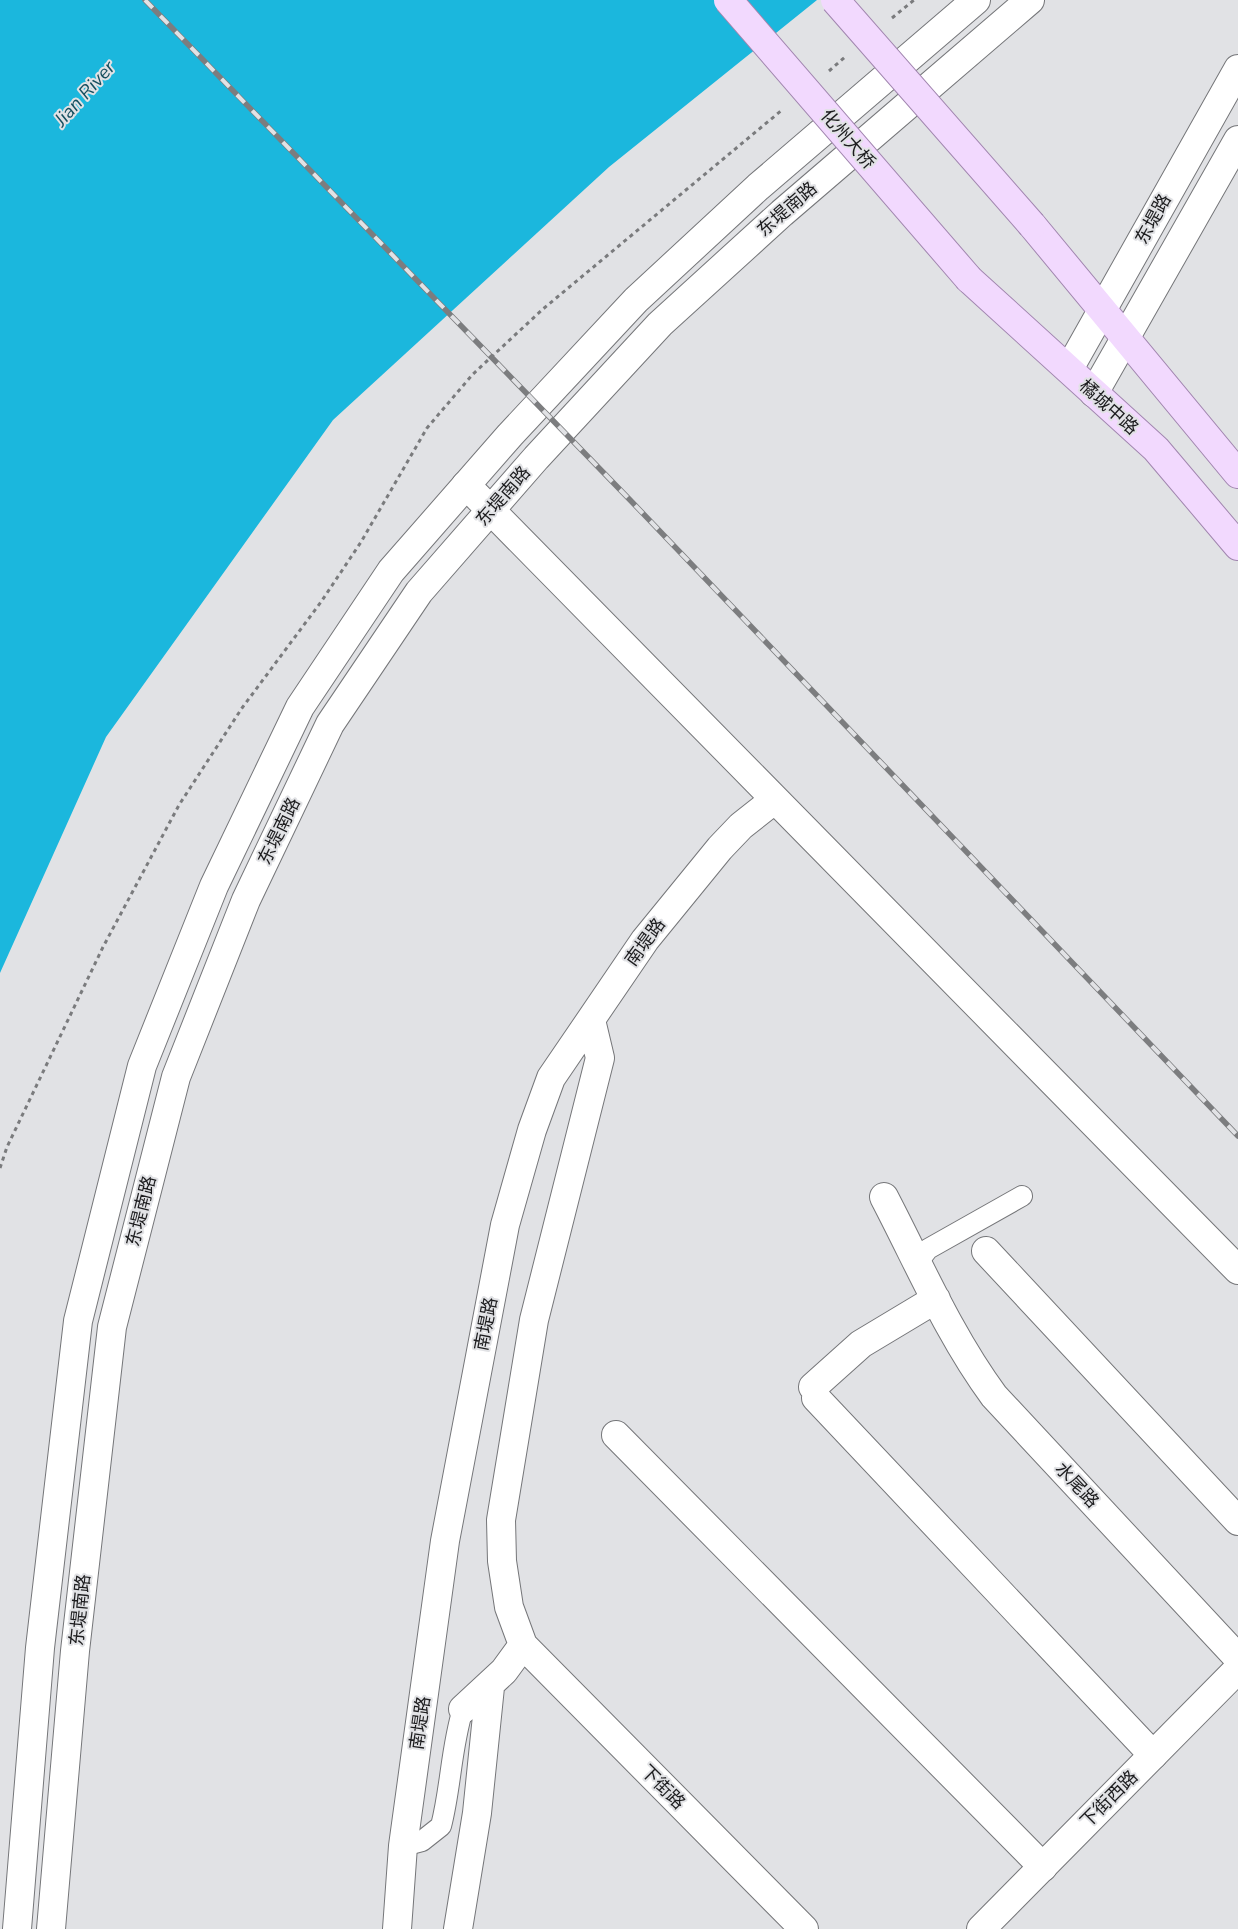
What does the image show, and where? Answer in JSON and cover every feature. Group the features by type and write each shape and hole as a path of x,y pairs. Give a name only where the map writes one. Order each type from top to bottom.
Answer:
{"main road":[{"name":"化州大桥","path":"728,0 969,278"},
{"path":"835,0 1032,224 1238,474"},
{"name":"橘城中路","path":"969,278 1156,449 1238,546"}],"street":[{"name":"东堤南路","path":"16,1929 40,1648 78,1321 142,1066 214,886 300,707 391,571 466,485 636,300 758,187 976,0"},
{"name":"东堤南路","path":"52,1929 75,1651 112,1327 176,1077 246,900 330,724 419,592 490,510 660,324 782,213 1030,0"},
{"name":"东堤路","path":"1068,369 1238,69"},
{"name":"东堤路","path":"1094,393 1238,140"},
{"path":"466,485 1238,1270"},
{"name":"南堤路","path":"397,1929 404,1846 445,1541 505,1225 532,1130 551,1078 645,940 714,855 741,826 774,800"},
{"path":"463,1709 490,1687 504,1672 523,1645 508,1608 502,1561 501,1520 534,1320 600,1058 591,1020"},
{"name":"水尾路","path":"884,1197 972,1366 994,1396 1238,1658"},
{"path":"986,1252 1238,1521"},
{"path":"936,1299 861,1344 815,1392 1153,1755"},
{"path":"616,1435 1043,1866"},
{"name":"下街路","path":"523,1645 804,1929"},
{"name":"下街西路","path":"981,1929 1238,1669"},
{"path":"458,1929 477,1813 490,1687"}],"lane":[{"path":"920,1267 920,1258 928,1249 1022,1196"},
{"path":"404,1846 422,1841 442,1826 458,1726 463,1709"}],"water":[{"name":"Jian River","path":"0,0 817,0 609,167 333,420 106,737 0,973"}],"railway":[{"path":"145,0 632,502 1238,1136"}]}
